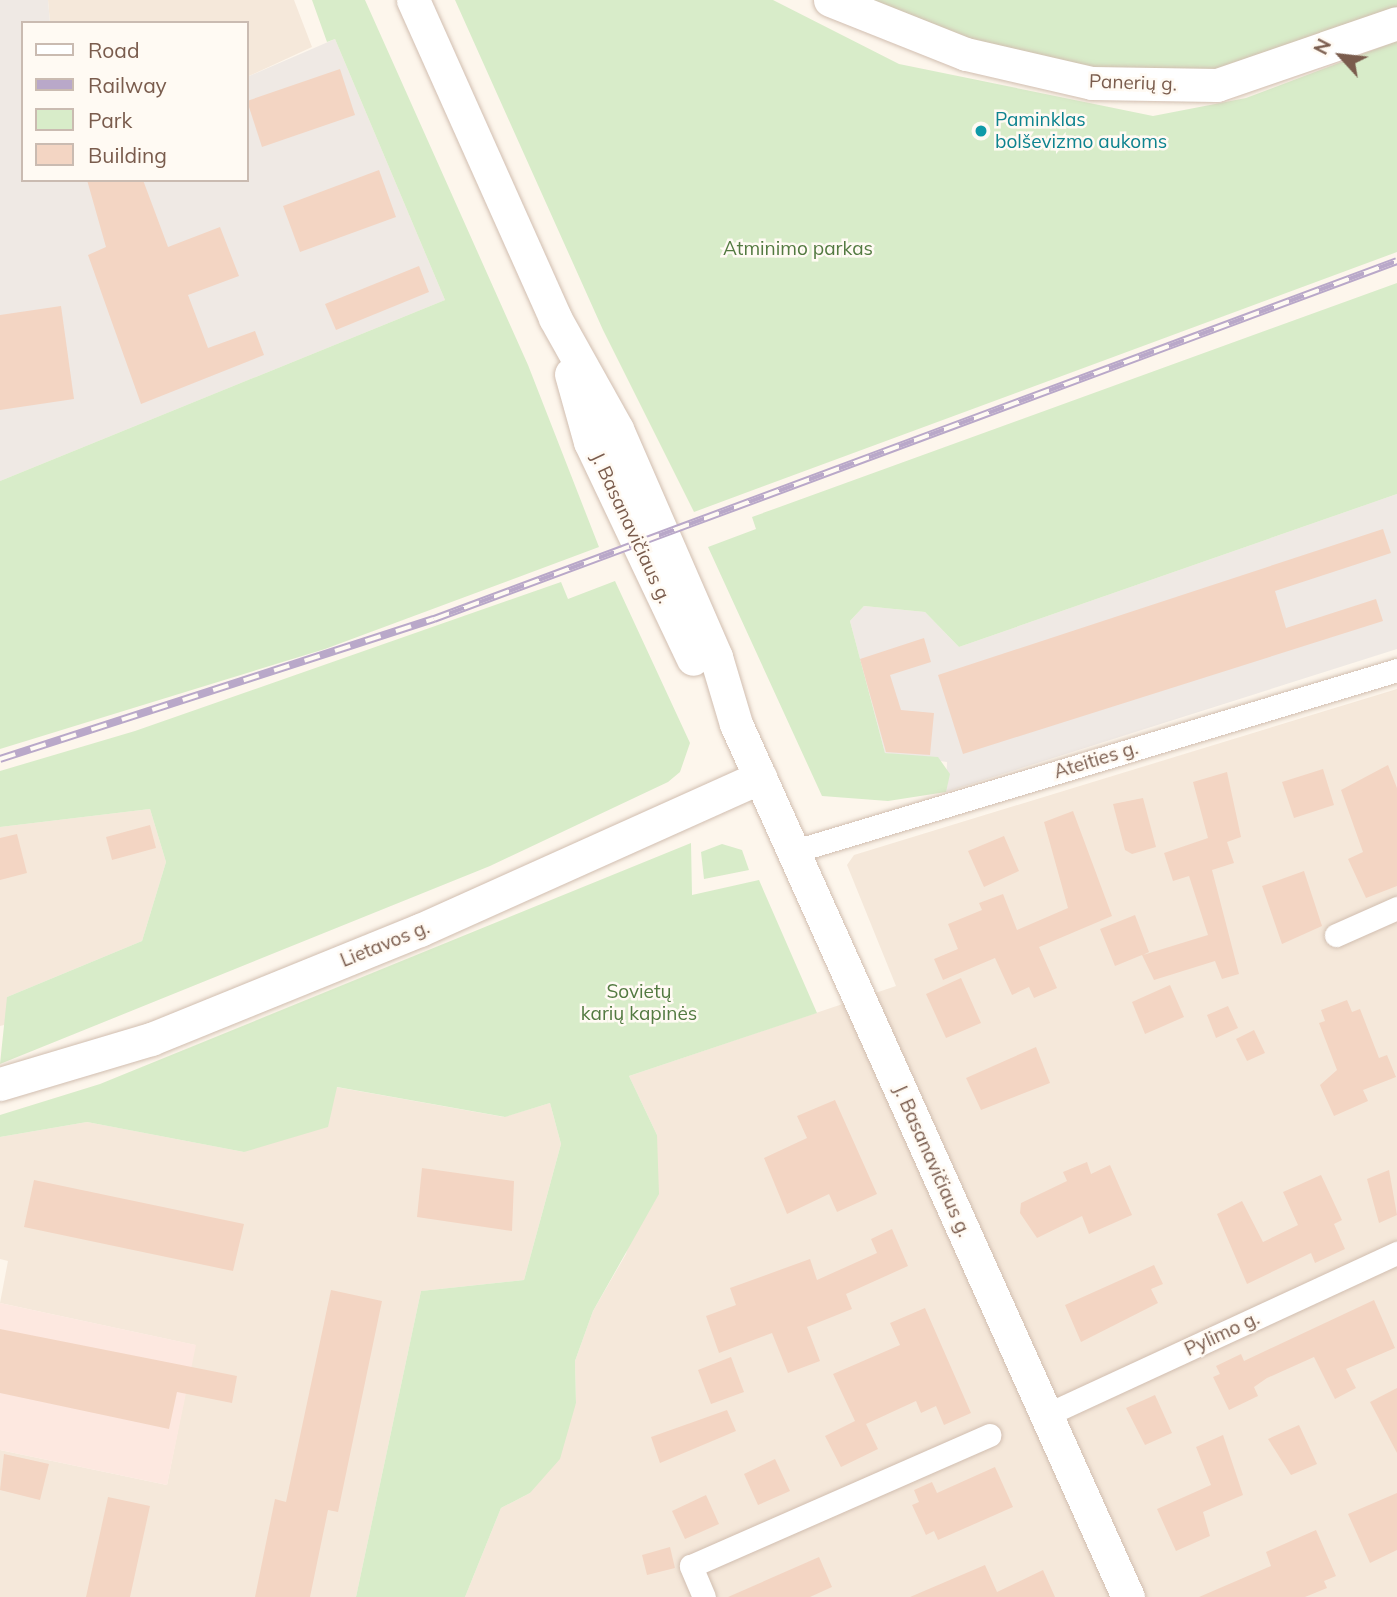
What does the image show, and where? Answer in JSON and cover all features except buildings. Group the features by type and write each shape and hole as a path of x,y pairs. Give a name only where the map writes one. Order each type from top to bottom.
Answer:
{"main road":[{"name":"J. Basanavičiaus g.","path":"413,0 555,318 622,442 716,657 736,724 1128,1597"},
{"name":"Panerių g.","path":"830,0 966,54 1092,83 1217,85 1397,23"},
{"name":"Lietavos g.","path":"0,1084 113,1053 228,1008 420,930 760,777"}],"street":[{"name":"Ateities g.","path":"794,851 1397,670"},
{"path":"1336,935 1397,908"},
{"name":"Pylimo g.","path":"1046,1415 1397,1253"},
{"path":"704,1597 691,1566 990,1435"}],"shaded area":[{"path":"0,0 48,0 50,21 21,21 21,182 248,182 248,77 335,39 445,300 0,481"},
{"path":"48,0 294,0 312,47 248,77 248,21 50,21"},
{"path":"1397,494 1397,649 946,792 947,762 885,753 850,621 864,606 925,612 959,647"},
{"path":"1397,689 1397,1597 465,1597 501,1508 530,1493 576,1403 575,1361 593,1311 626,1254 657,1135 629,1076 896,986 847,865 854,855"},
{"path":"150,809 166,862 142,941 7,997 8,1024 0,1026 0,827"},
{"path":"336,1087 504,1117 550,1103 561,1144 524,1280 421,1291 356,1597 0,1597 0,1450 167,1485 195,1345 0,1303 8,1261 0,1259 0,1137 87,1122 244,1152"},
{"path":"0,1303 196,1345 167,1485 0,1450"}],"green space":[{"path":"312,0 365,0 528,365 599,547 325,649 0,749 0,481 445,300 335,39 327,42"},
{"name":"Atminimo parkas","path":"455,0 773,0 899,64 1153,116 1246,98 1397,41 1397,252 694,512 603,330"},
{"path":"858,0 1397,0 1397,8 1213,72 1113,71 982,45"},
{"path":"1397,283 1397,494 959,647 925,612 864,606 850,621 885,753 938,757 950,774 946,792 888,801 822,796 708,547 756,529 752,517"},
{"path":"615,581 690,743 680,772 668,782 490,866 0,1064 7,997 142,941 166,862 150,809 0,827 0,771 135,731 561,582 568,599"},
{"name":"Sovietų karių kapinės","path":"691,843 692,895 759,880 817,1013 629,1076 657,1135 659,1194 593,1311 575,1361 576,1403 560,1459 530,1493 501,1508 465,1597 356,1597 421,1291 524,1280 561,1144 550,1103 505,1117 337,1087 328,1127 244,1152 87,1122 0,1137 0,1115 100,1084"},
{"path":"722,844 742,850 749,870 704,879 701,852"}],"railway":[{"path":"0,759 434,619 1397,261"}],"place":[{"name":"Paminklas bolševizmo aukoms","path":"981,131"}]}
